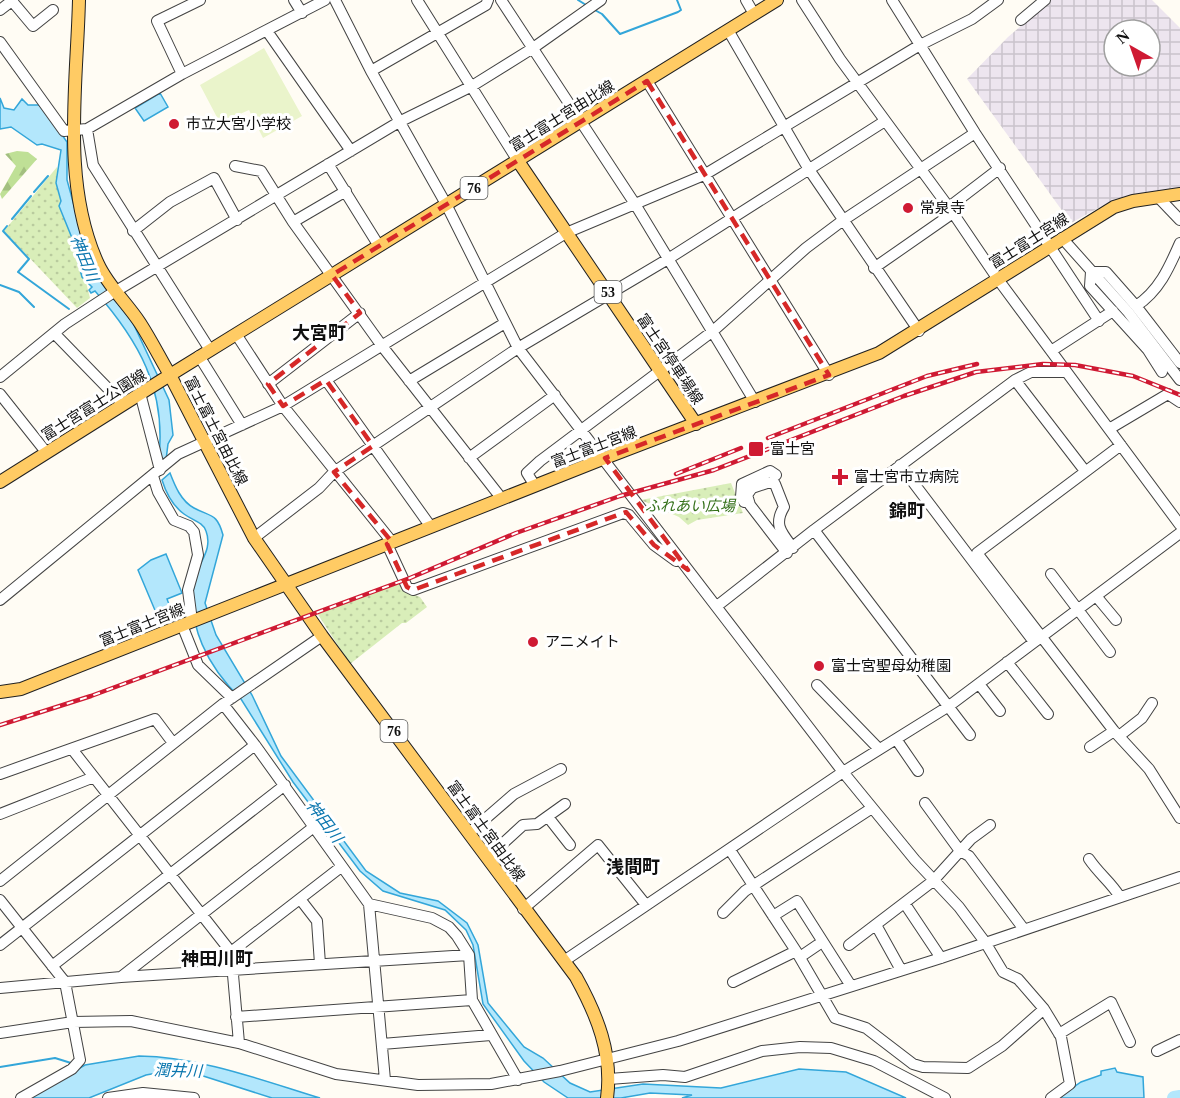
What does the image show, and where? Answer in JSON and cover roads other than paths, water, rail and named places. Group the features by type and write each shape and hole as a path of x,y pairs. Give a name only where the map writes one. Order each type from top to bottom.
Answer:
{"main road":[{"name":"富士宮富士公園線","path":"0,482 161,380 140,323 113,292 97,262 81,208 74,168 81,130 79,0"},
{"name":"富士富士宮由比線","path":"607,1098 609,1059 585,994 564,960 523,909 322,636 254,538 203,441 161,380 777,0"},
{"name":"富士宮停車場線","path":"518,161 696,424"},
{"name":"富士富士宮線","path":"0,692 21,689 605,458 829,375 879,353 919,331 997,278 1114,207 1180,194"}],"street":[{"path":"0,10 13,0 33,26 53,10"},
{"path":"182,74 157,21 200,0"},
{"path":"294,0 302,13"},
{"path":"0,42 64,131 81,130 182,74 326,0"},
{"path":"335,0 371,71 446,204 518,348 605,458 843,772 933,881 958,907 986,942 1003,972 1018,979 1044,1009 1059,1034 1070,1084 1050,1098"},
{"path":"417,0 518,161"},
{"path":"371,71 486,5 488,0"},
{"path":"501,0 635,204 755,402"},
{"path":"746,0 754,14"},
{"path":"802,0 858,84 951,210 997,278 1180,525"},
{"path":"892,0 975,133 1100,321"},
{"path":"0,600 178,454 283,406 566,233 704,175 920,45 972,19 998,0"},
{"path":"1021,20 1045,0"},
{"path":"0,377 54,333 113,292 156,269 399,122 472,86 533,48 593,2"},
{"path":"729,30 808,168 919,331"},
{"path":"267,31 351,151"},
{"path":"647,81 829,375"},
{"path":"254,538 319,488 334,472 518,348 668,259 808,168 885,122"},
{"path":"81,130 93,165 205,353 242,425"},
{"path":"535,486 527,473 661,372 842,221 975,133"},
{"path":"328,164 379,246"},
{"path":"235,166 261,171 293,222 382,346 502,499"},
{"path":"874,268 951,210 1000,168"},
{"path":"133,231 170,202 214,178 237,220"},
{"path":"293,222 346,191"},
{"path":"1158,197 1180,220"},
{"path":"1062,238 1128,312 1180,380"},
{"path":"1136,306 1152,296 1180,243"},
{"path":"1091,272 1106,272 1136,306 1180,363"},
{"path":"1091,272 1090,286 1148,350 1162,372"},
{"path":"1051,351 1113,311"},
{"path":"268,384 360,313"},
{"path":"409,381 505,323"},
{"path":"54,333 123,404"},
{"path":"236,334 283,406 389,543 407,587 413,590 623,513 629,514 654,545 688,570"},
{"path":"717,606 786,550 1016,380 1031,372 1065,372"},
{"path":"326,380 431,526"},
{"path":"1016,380 1085,471"},
{"path":"141,393 158,492 174,520 189,526 194,532 198,555 188,595 189,622 198,665 230,699 255,745 315,826 340,867 369,904 385,1080"},
{"path":"0,394 46,452"},
{"path":"1109,429 1168,394 1180,402"},
{"path":"469,458 555,395"},
{"path":"1038,639 977,553 1121,445"},
{"path":"900,465 1038,639 1092,699 1116,734 1149,769 1180,818"},
{"path":"776,475 770,471 742,484 741,497 767,538 786,550"},
{"path":"770,482 775,484 784,507 778,518 777,526 786,550 750,505 747,495 752,488 770,482"},
{"path":"814,530 970,735"},
{"path":"564,960 843,772 949,706 1180,532"},
{"path":"1051,574 1110,652"},
{"path":"1096,596 1116,620"},
{"path":"0,881 230,699 322,636"},
{"path":"1007,662 1048,714"},
{"path":"979,684 1000,711"},
{"path":"817,685 879,749"},
{"path":"1090,747 1142,718 1152,703"},
{"path":"0,774 155,719 173,743"},
{"path":"896,739 918,771"},
{"path":"0,945 255,745"},
{"path":"72,749 231,952 239,1043"},
{"path":"469,833 514,794 561,769"},
{"path":"0,814 94,777"},
{"path":"52,966 285,785"},
{"path":"925,803 960,851 969,856 1023,928"},
{"path":"487,858 524,825 537,824 565,804"},
{"path":"723,913 745,891 872,808"},
{"path":"548,817 570,845"},
{"path":"849,945 933,881 960,851 990,825"},
{"path":"121,977 315,826"},
{"path":"523,909 598,845 646,905"},
{"path":"730,850 798,954 835,1018 866,1028 913,1064 923,1067 968,1068 1002,1046 1044,1009"},
{"path":"1089,859 1100,877 1112,883 1120,897"},
{"path":"231,952 340,867"},
{"path":"0,1033 73,1022 131,1021 239,1043 336,1074 451,1086 521,1079 678,1041 941,958 1023,928 1180,877"},
{"path":"300,899 317,921 320,964"},
{"path":"0,900 65,982 80,1060 72,1069 21,1098"},
{"path":"773,916 796,901 851,986"},
{"path":"369,904 443,923 457,936 469,955 472,1000 491,1035 521,1079"},
{"path":"905,904 941,958"},
{"path":"876,925 901,970"},
{"path":"733,982 822,942"},
{"path":"0,988 121,977 320,964 376,963 469,955"},
{"path":"236,1017 472,1000"},
{"path":"1059,1034 1111,1002 1130,1042"},
{"path":"382,1044 491,1035"},
{"path":"1157,1051 1180,1040"},
{"path":"609,1079 663,1075 685,1077 762,1051 800,1047 831,1048 874,1061 945,1098"},
{"path":"108,1098 143,1093 194,1098"}],"water":[{"path":"160,93 168,107 144,121 135,108"},
{"name":"神田川","path":"0,98 4,108 14,110 22,99 28,105 41,105 67,142 67,180 91,268 133,323 169,400 173,435 168,444 166,460 159,457 158,409 146,367 125,328 95,291 91,293 89,290 92,287 82,277 72,238 59,206 61,201 56,183 61,150 42,144 37,145 11,127 0,129"},
{"name":"神田川","path":"170,473 185,501 216,519 221,528 223,535 205,603 216,635 252,695 281,756 366,871 400,893 438,901 467,923 478,945 488,1003 524,1047 543,1058 570,1083 590,1092 643,1084 721,1088 799,1069 846,1072 906,1098 682,1098 692,1095 650,1093 621,1098 568,1098 544,1082 524,1061 483,1004 473,945 466,930 445,910 383,891 360,871 293,782 241,699 229,687 210,660 202,645 193,613 195,579 207,550 208,538 202,525 180,511 170,499 162,480"},
{"path":"166,554 182,593 167,599 173,615 134,631 132,626 157,615 138,570 151,560"},
{"path":"139,1056 185,1060 208,1065 320,1098 272,1098 197,1074 168,1071 146,1075 89,1098 28,1098 85,1065"},
{"path":"1115,1068 1117,1072 1143,1077 1144,1098 1058,1098 1081,1082 1101,1075 1101,1071"}],"waterway":[{"path":"578,0 586,5"},
{"path":"593,9 602,14 620,34 678,12 681,10 677,0"},
{"path":"34,192 48,176"},
{"path":"12,219 31,196"},
{"path":"7,226 3,231 29,259 18,272 69,309"},
{"path":"0,285 19,292 34,307"},
{"path":"0,1067 55,1058 71,1063"},
{"name":"潤井川","path":"1174,1098 1180,1097"}],"railway":[{"path":"768,438 927,376 977,364"},
{"path":"0,725 91,696 410,578 516,533 620,496 714,470 904,396 976,372 1043,364 1075,365 1133,376 1180,395"},
{"path":"676,474 741,448"}],"place":[{"name":"市立大宮小学校","path":"174,124"},
{"name":"常泉寺","path":"908,208"},
{"name":"富士宮","path":"756,449"},
{"name":"富士宮市立病院","path":"840,477"},
{"name":"アニメイト","path":"533,642"},
{"name":"富士宮聖母幼稚園","path":"819,666"}],"district":[{"name":"大宮町","path":"319,333"},
{"name":"錦町","path":"907,511"},
{"name":"浅間町","path":"633,867"},
{"name":"神田川町","path":"217,959"}],"park label":[{"name":"ふれあい広場","path":"690,506"}]}
